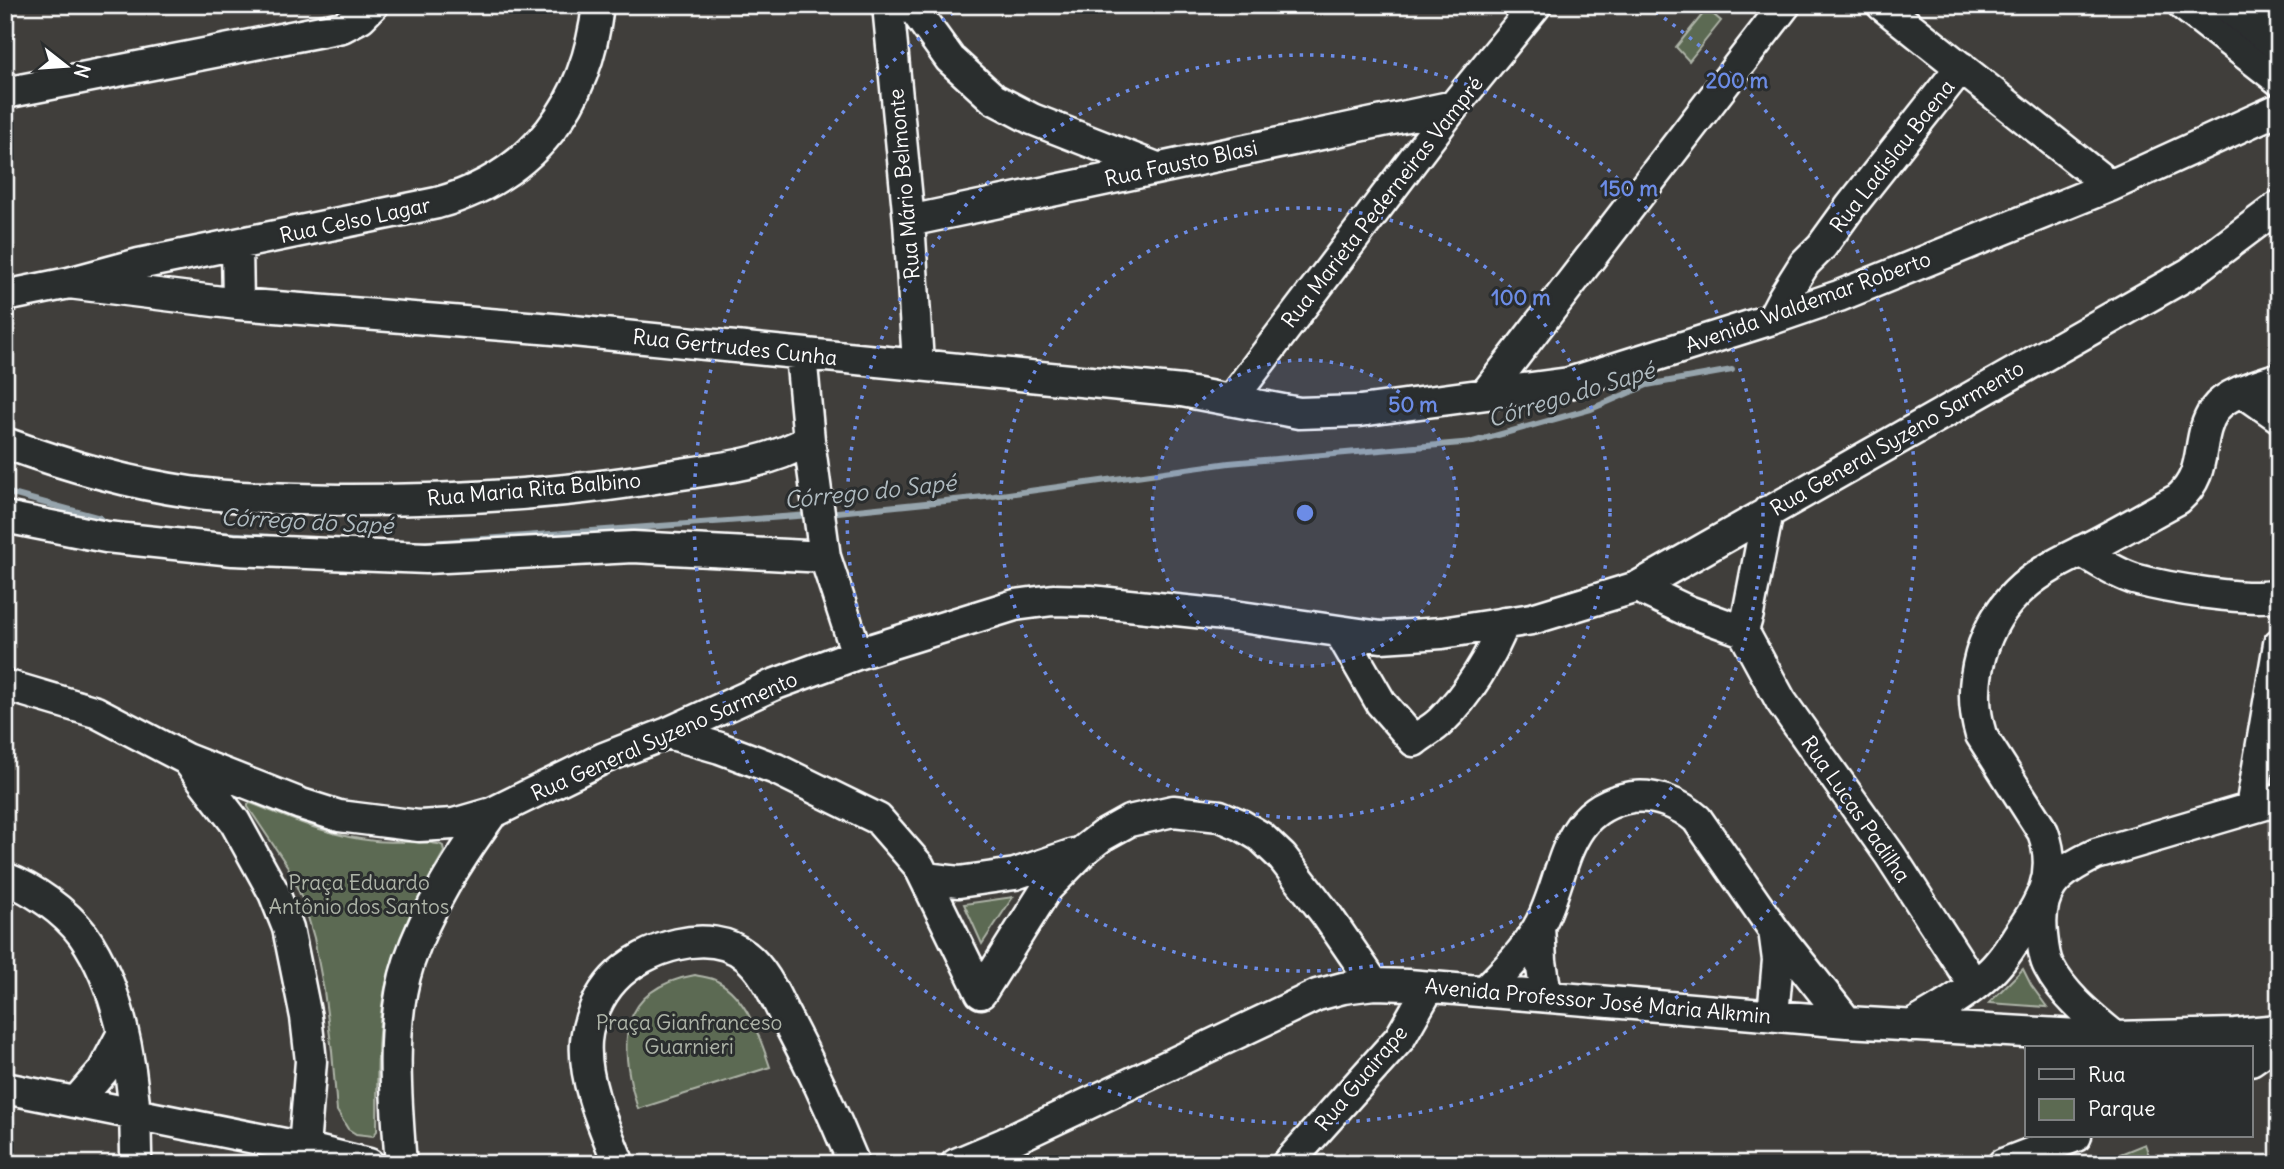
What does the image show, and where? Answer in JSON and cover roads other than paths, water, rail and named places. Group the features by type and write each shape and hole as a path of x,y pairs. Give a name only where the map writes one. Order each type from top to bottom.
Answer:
{"main road":[{"path":"2231,5 2279,42"}],"street":[{"path":"5,93 342,27 361,17 373,5"},
{"name":"Rua Celso Lagar","path":"5,296 69,283 139,264 437,203 464,196 489,184 537,146 566,109 590,55 598,5"},
{"name":"Rua Mário Belmonte","path":"888,5 909,221 918,363"},
{"path":"911,5 950,59 994,99 1032,119 1157,168"},
{"name":"Rua Marieta Pederneiras Vampré","path":"1231,400 1454,106 1536,5"},
{"path":"1487,392 1785,5"},
{"path":"1882,5 2110,186"},
{"path":"2183,5 2279,80"},
{"name":"Rua Ladislau Baena","path":"1772,319 1805,264 1822,246 1961,67"},
{"name":"Rua Fausto Blasi","path":"909,221 1454,106"},
{"name":"Avenida Waldemar Roberto","path":"1231,400 1299,413 1360,411 1569,383 1839,296 2110,186 2279,109"},
{"name":"Rua General Syzeno Sarmento","path":"5,685 96,712 186,759 301,804 349,817 419,826 454,824 492,813 604,758 668,733 773,685 858,654 1015,605 1053,600 1090,601 1234,616 1381,636 1442,633 1532,619 1637,587 2190,273 2275,209"},
{"path":"237,245 238,304"},
{"name":"Rua Ladislau Baena","path":"1822,246 1823,268 1839,296"},
{"name":"Rua Gertrudes Cunha","path":"69,283 238,304 553,329 801,355 918,363 1182,391 1231,400"},
{"path":"801,355 823,548 858,654"},
{"path":"2115,1037 2079,1006 2048,965 2041,924 2042,900 2048,873 2048,844 1980,734 1974,699 1976,672 1982,650 2008,602 2023,586 2045,570 2178,499 2195,479 2215,408 2242,391 2279,378"},
{"path":"2242,391 2279,417"},
{"name":"Rua Maria Rita Balbino","path":"5,443 48,459 110,476 190,492 284,499 439,500 593,489 753,462 791,451 809,440"},
{"path":"1637,587 1688,611 1743,631 1768,511"},
{"path":"5,517 106,537 233,550 426,558 633,547 823,548"},
{"path":"2081,551 2108,568 2133,578 2236,596 2279,595"},
{"path":"1340,632 1381,703 1414,741 1441,721 1473,682 1494,648 1504,623"},
{"name":"Rua Lucas Padilha","path":"1743,631 1781,701 1890,855 1974,985"},
{"path":"1911,1026 1989,974 2007,953 2059,875 2074,864 2096,854 2265,804 2279,644"},
{"path":"668,733 720,748 776,769 878,819 919,866 981,993 1047,888 1084,850 1102,836 1140,817 1173,811 1220,817 1261,837 1282,857 1326,914 1374,984"},
{"path":"186,759 235,822 274,893 288,928 306,1017 311,1061 304,1148"},
{"path":"1486,990 1524,950 1539,926 1565,855 1579,826 1595,812 1618,800 1642,796 1685,808 1697,818 1774,930 1847,1022"},
{"path":"401,1164 397,1043 408,964 419,934 453,871 492,813"},
{"path":"925,878 959,882 1015,874 1084,850"},
{"path":"5,878 39,896 81,933 95,955 123,1033 135,1114 136,1164"},
{"path":"1326,914 1335,948 1336,989"},
{"path":"1539,926 1546,995"},
{"path":"1773,1015 1778,960 1774,930"},
{"path":"619,1164 594,1094 586,1062 586,1038 592,1016 602,995 615,978 632,964 669,947 708,942 730,947 746,956 768,984 811,1065 854,1164"},
{"name":"Avenida Professor José Maria Alkmin","path":"956,1164 1317,995 1336,989 1374,984 1486,990 1847,1022 2115,1037 2235,1034 2278,1030"},
{"name":"Rua Guairape","path":"1287,1164 1399,1038 1429,987"},
{"path":"2252,1059 2261,1053 2278,1030"},
{"path":"76,1102 103,1071 123,1033"},
{"path":"5,1088 304,1148 369,1164"},
{"path":"2003,1164 2071,1138"}],"waterway":[{"name":"Córrego do Sapé","path":"828,513 994,496 1229,463 1473,442 1591,409 1647,385 1732,370"},
{"name":"Córrego do Sapé","path":"5,492 100,518 109,525"},
{"name":"Córrego do Sapé","path":"416,544 810,515"},
{"name":"Córrego do Sapé","path":"221,534 273,537"}],"park label":[{"name":"Praça Eduardo Antônio dos Santos","path":"359,894"},
{"name":"Praça Gianfranceso Guarnieri","path":"689,1034"}]}
